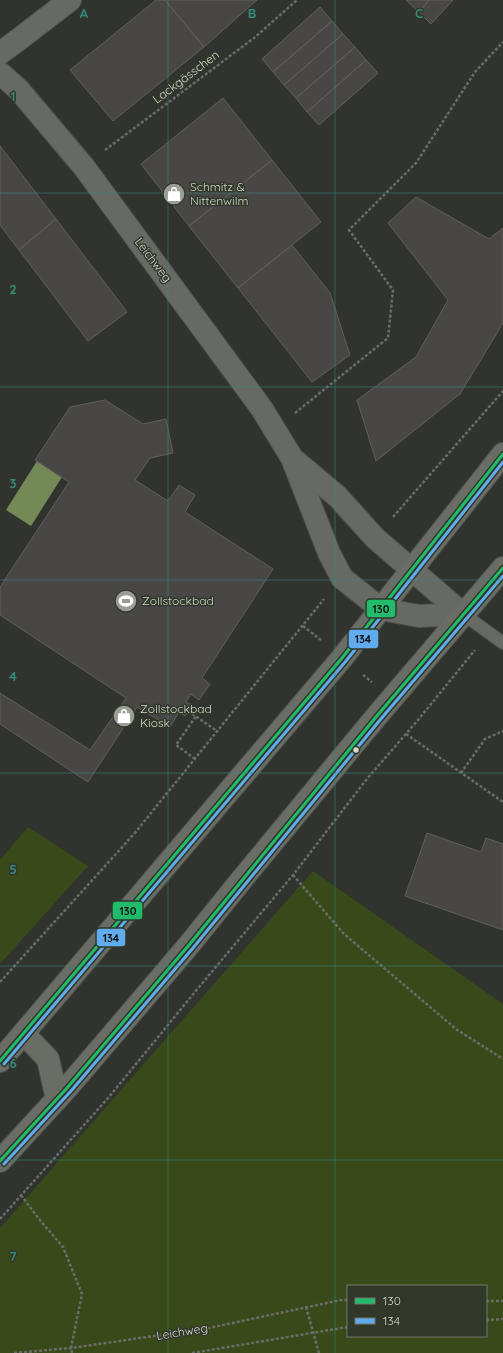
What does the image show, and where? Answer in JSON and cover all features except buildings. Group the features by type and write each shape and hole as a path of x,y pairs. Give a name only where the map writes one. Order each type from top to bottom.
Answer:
{"main road":[{"path":"0,1062 342,658 503,454"},
{"path":"0,1162 57,1099 189,945 302,806 503,568"},
{"path":"24,1034 48,1059 57,1099"}],"street":[{"path":"0,53 70,0"},
{"name":"Leichweg","path":"0,74 19,90 84,166 262,409 292,458 329,553 342,578 381,609 419,616 463,614"},
{"name":"Leichweg","path":"292,458 338,497 375,538 463,614"}],"lane":[{"path":"463,614 503,643"}],"path":[{"name":"Lackgässchen","path":"84,166 254,38 297,0"},
{"path":"274,429 388,338 393,290 349,230 416,163 475,72 503,42"},
{"path":"375,538 503,391"},
{"path":"0,982 134,834 342,578"},
{"path":"0,1219 110,1097 199,987 293,876 366,780 489,633"},
{"path":"188,711 217,731"},
{"path":"195,759 176,745 196,716"},
{"path":"461,773 485,739 503,731"},
{"path":"406,734 503,802"},
{"path":"293,876 344,934 456,1029 503,1059"},
{"path":"21,1195 63,1247 82,1294 72,1353"},
{"name":"Leichweg","path":"14,1353 72,1348 209,1328 347,1300"},
{"path":"487,1301 503,1301"},
{"path":"306,1308 319,1353"},
{"path":"487,1320 503,1319"},
{"name":"Leichweg","path":"192,1353 347,1327"}],"shaded area":[{"path":"37,461 62,477 31,526 6,510"},
{"path":"28,827 88,866 0,964 0,860"},
{"path":"313,871 503,1004 503,1353 0,1353 0,1228"}],"transit line":[{"name":"130","path":"0,1061 342,658 503,454"},
{"name":"134","path":"4,1064 346,661 503,462"},
{"name":"130","path":"0,1161 67,1088 189,945 376,717 503,568"},
{"name":"134","path":"4,1164 71,1091 193,948 380,720 503,576"}],"place":[{"name":"Schmitz & Nittenwilm","path":"174,194"},
{"name":"Zollstockbad","path":"126,601"},
{"name":"Zollstockbad Kiosk","path":"124,716"}]}
